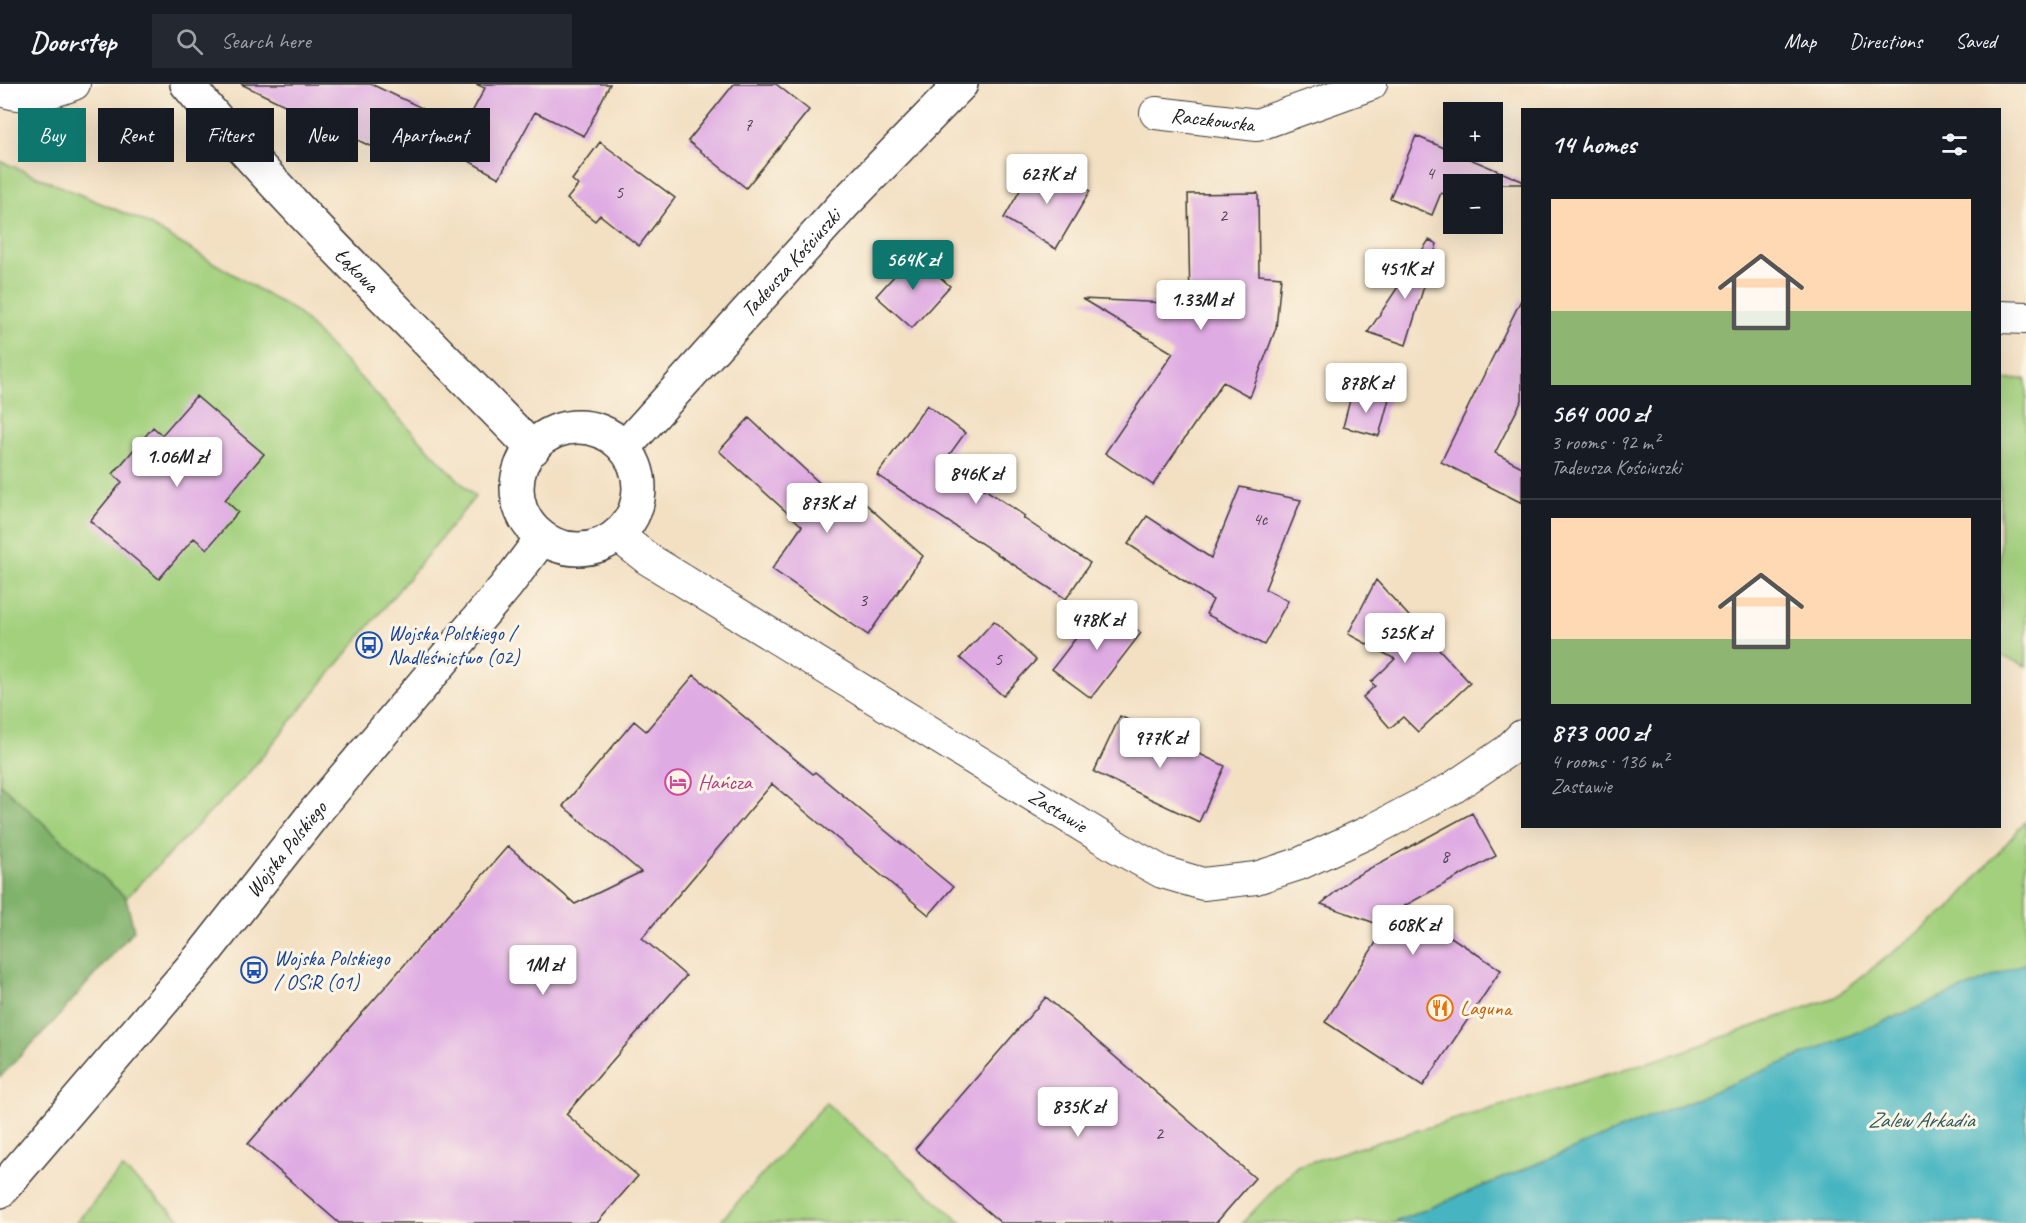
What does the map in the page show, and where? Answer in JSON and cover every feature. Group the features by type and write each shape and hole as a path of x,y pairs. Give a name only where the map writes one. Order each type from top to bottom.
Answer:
{"street":[{"path":"0,90 26,96 46,94 74,84"},
{"name":"Łąkowa","path":"187,84 224,129 341,253 532,449"},
{"path":"845,203 931,84"},
{"name":"Tadeusza Kościuszki","path":"624,448 845,203 961,84"},
{"name":"Raczkowska","path":"1156,113 1257,125 1371,84"},
{"path":"2001,317 2026,318"},
{"path":"572,427 591,428 609,436 624,448 634,464 639,482 638,502 631,520 617,535 599,545 579,549 558,546 542,538 526,519 518,500 518,479 525,459 537,443 554,432 572,427"},
{"name":"Zastawie","path":"617,535 648,560 1119,849 1162,872 1203,884 1256,878 1299,864 1373,831 1451,789 1507,751 1521,737"},
{"name":"Wojska Polskiego","path":"0,1191 205,952 316,811 506,586 542,538"}],"green space":[{"path":"0,161 143,221 297,312 475,497 246,776 126,898 0,784"},
{"path":"2026,379 2026,666 2001,655 2001,380"},
{"path":"0,784 126,898 134,930 56,1019 0,1077"},
{"path":"2026,821 2026,963 1393,1223 1242,1223 1297,1166 1679,1053 1835,997 1949,909"},
{"path":"826,1103 962,1223 719,1223"},
{"path":"122,1168 185,1223 76,1223"}],"water":[{"name":"Zalew Arkadia","path":"2026,963 2026,1223 1393,1223"}],"building":[{"path":"241,84 371,84 422,108 370,108 370,146 358,140 358,108 291,108"},
{"path":"476,84 610,84 584,136 535,112 499,178 471,162 490,162 490,108 474,108 485,88"},
{"path":"734,84 776,84 809,110 746,188 688,141"},
{"path":"1416,136 1443,147 1443,162 1477,162 1521,181 1521,184 1503,184 1503,174 1443,174 1443,194 1441,193 1432,215 1390,198"},
{"path":"600,142 675,198 639,246 600,215 595,221 567,199 578,185 572,180"},
{"path":"1037,161 1090,191 1056,249 1004,218"},
{"path":"1258,193 1259,275 1281,277 1276,328 1250,397 1223,382 1153,485 1105,453 1173,353 1082,299 1190,304 1188,194"},
{"path":"1429,240 1437,244 1406,345 1368,332"},
{"path":"914,254 950,286 912,328 876,296"},
{"path":"1521,300 1521,402 1495,453 1521,466 1521,502 1441,462"},
{"path":"1352,392 1389,399 1379,436 1343,427"},
{"path":"196,396 264,454 225,500 238,512 207,549 194,538 159,579 90,521 122,482 113,474 153,427 162,435"},
{"path":"927,405 965,433 944,462 1090,563 1066,599 877,475"},
{"path":"749,418 838,500 847,487 923,556 868,635 772,569 802,526 719,451"},
{"path":"1240,487 1301,500 1265,589 1288,601 1264,645 1206,614 1213,600 1128,544 1147,516 1211,558"},
{"path":"1376,580 1470,683 1418,732 1403,717 1390,728 1363,697 1375,686 1371,682 1395,659 1348,634"},
{"path":"1103,603 1141,633 1091,698 1052,669"},
{"path":"994,621 1036,660 1003,696 960,658"},
{"path":"694,675 953,887 929,915 772,784 642,938 686,976 566,1114 638,1176 597,1223 339,1223 248,1144 508,846 575,904 641,872 563,806 634,721 646,731"},
{"path":"1120,716 1225,766 1199,822 1094,772"},
{"path":"1472,813 1496,856 1404,906 1501,970 1423,1086 1325,1022 1386,927 1321,904 1352,878"},
{"path":"1046,997 1255,1178 1216,1223 1001,1223 915,1149"}],"place":[{"name":"Wojska Polskiego / Nadleśnictwo (02)","path":"369,645"},
{"name":"Hańcza","path":"678,782"},
{"name":"Wojska Polskiego / OSiR (01)","path":"254,970"},
{"name":"Laguna","path":"1440,1008"}]}
